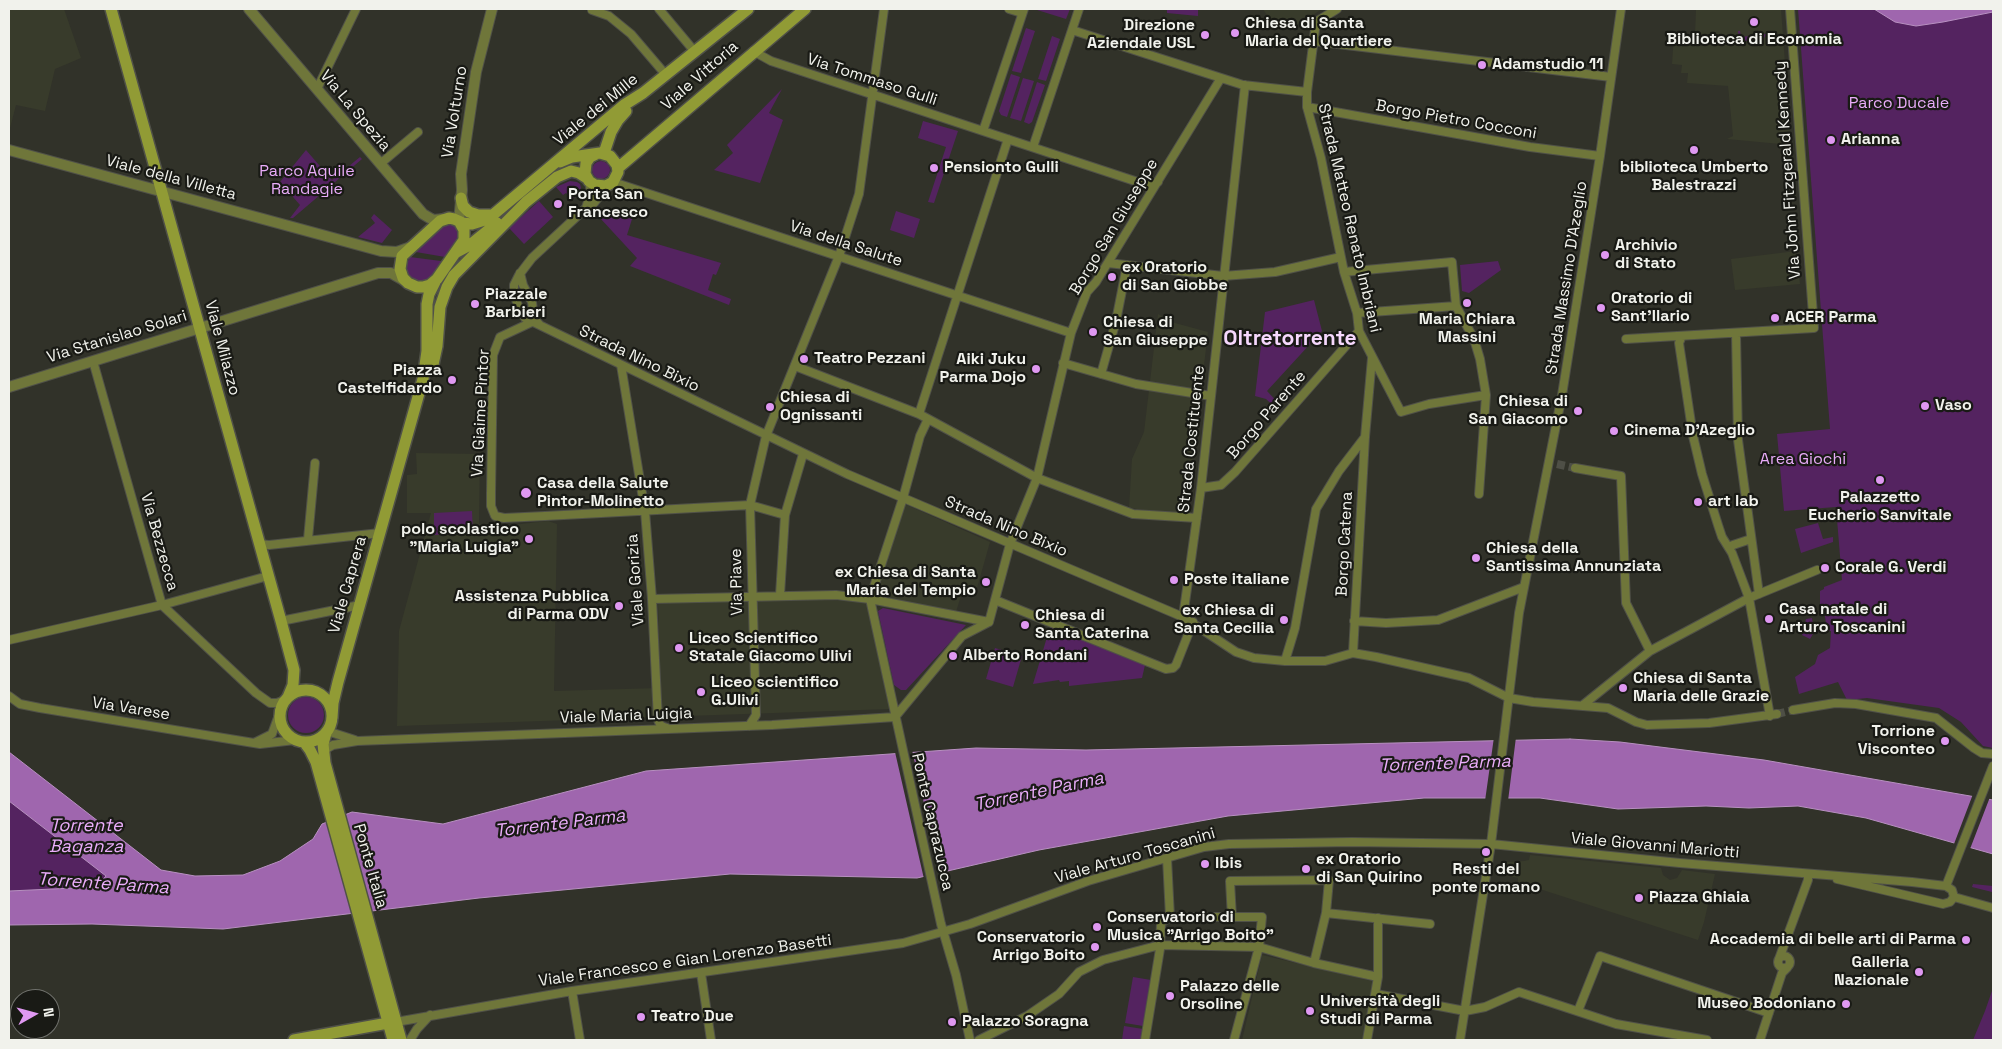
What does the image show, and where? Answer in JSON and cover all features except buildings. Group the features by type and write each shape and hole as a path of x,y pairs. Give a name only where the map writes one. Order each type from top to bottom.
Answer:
{"main road":[{"name":"Viale Milazzo","path":"111,9 294,670 293,685 286,698"},
{"name":"Viale dei Mille","path":"459,221 475,224 493,214 624,105 643,93 748,9"},
{"name":"Viale Vittoria","path":"618,168 753,51 805,9"},
{"path":"588,179 584,171 586,163 590,157 600,153 618,120 643,93"},
{"path":"453,256 566,172 579,172 598,186 611,183 617,176 618,168 613,158 600,153 572,157 554,165"},
{"path":"461,198 463,206 469,212 485,216 493,214"},
{"name":"Viale Caprera","path":"400,462 414,432 433,363 438,341 440,307 449,283 460,268 528,200"},
{"path":"452,218 459,221 464,227 465,235 437,279 430,285 420,288 410,285 405,281 400,272 400,262 404,253 444,219 452,218"},
{"name":"Viale Caprera","path":"332,718 335,694 426,368 428,343 427,304 429,294 437,279"},
{"path":"304,690 320,693 329,703 332,718 326,732 316,740 299,741 286,733 282,726 280,712 286,698 304,690"},
{"name":"Ponte Italia","path":"326,732 319,757 392,1022"},
{"name":"Ponte Italia","path":"299,741 319,757"},
{"path":"294,1040 392,1022"},
{"path":"392,1022 393,1040"},
{"path":"392,1022 401,1040"}],"street":[{"name":"Via La Spezia","path":"249,9 425,216 433,220 444,219"},
{"path":"317,89 356,9"},
{"name":"Via Volturno","path":"459,221 461,174 476,72 492,9"},
{"path":"659,9 695,52"},
{"name":"Via Piave","path":"749,726 756,715 751,596 750,504 766,436 839,256 859,194 884,9"},
{"path":"983,131 1023,11 1009,9"},
{"path":"1079,9 1033,147 1147,185 1154,185 1159,180"},
{"name":"Strada Matteo Renato Imbriani","path":"1337,9 1316,22 1307,92 1307,107 1321,158 1344,272 1357,313 1359,331 1401,412 1429,404 1486,395"},
{"name":"Strada Massimo D'Azeglio","path":"1460,1040 1492,830 1519,613 1553,463 1621,9"},
{"name":"Via John Fitzgerald Kennedy","path":"1736,333 1814,328 1790,9"},
{"path":"592,10 609,16 631,34 666,75"},
{"path":"1072,30 1245,85 1307,92"},
{"path":"1313,41 1611,76"},
{"name":"Via Tommaso Gulli","path":"753,51 771,61 1033,147"},
{"name":"Borgo San Giuseppe","path":"989,622 1010,544 1037,478 1071,333 1087,292 1108,263 1221,78"},
{"name":"Strada Costituente","path":"1183,617 1201,488 1245,85"},
{"name":"Borgo Pietro Cocconi","path":"1307,107 1530,147 1600,156"},
{"path":"380,164 418,132"},
{"path":"919,414 1008,139"},
{"name":"Viale della Villetta","path":"9,150 384,251 400,252 411,247"},
{"path":"584,210 591,192 588,179"},
{"path":"542,327 534,319 532,302 523,285 520,273 532,258 595,202 611,183"},
{"name":"Via della Salute","path":"611,183 957,294 1071,333"},
{"path":"1108,263 1224,276 1275,272 1341,257"},
{"path":"1344,272 1452,262 1456,306 1474,339 1480,359 1486,395 1479,494"},
{"path":"1101,374 1116,321 1127,265"},
{"name":"Via Stanislao Solari","path":"9,387 378,273 391,273 405,281"},
{"name":"Strada Nino Bixio","path":"520,273 514,285 516,301 525,318 532,322 803,454 1183,617 1236,652 1254,658 1285,661 1325,661 1353,653 1469,678 1509,698 1533,702 1608,708 1636,722 1650,725 1709,723 1773,715 1749,598"},
{"path":"1357,313 1456,306"},
{"name":"Via Giaime Pintor","path":"532,322 500,337 494,355 491,506 495,516 504,518 645,511"},
{"name":"Borgo Parente","path":"1201,488 1221,486 1359,331"},
{"path":"1626,339 1736,333 1738,440 1759,594"},
{"path":"1682,336 1678,343 1693,436 1702,474 1718,525 1732,553 1749,598"},
{"name":"Borgo Catena","path":"1353,653 1365,437 1372,357"},
{"name":"Via Bezzecca","path":"93,360 162,605 256,693 270,702 277,703 286,698"},
{"path":"1063,363 1136,384 1211,396"},
{"name":"Viale Gorizia","path":"621,365 645,511 652,599 658,720 661,726 668,728"},
{"path":"794,366 919,414 1037,478 1133,514 1197,518"},
{"path":"870,599 903,498 920,436 928,419"},
{"path":"1285,661 1295,628 1316,509 1339,471 1365,437"},
{"path":"780,595 785,515 803,454"},
{"path":"308,540 315,463"},
{"path":"1575,468 1621,476 1626,603 1650,651"},
{"path":"645,511 750,504 785,515"},
{"path":"259,544 269,545 380,533"},
{"path":"1729,548 1751,539"},
{"path":"1583,706 1650,651 1749,598 1817,570"},
{"path":"9,640 162,605 268,576"},
{"path":"1354,621 1386,623 1438,620 1524,587"},
{"path":"652,599 836,595 870,599 989,622"},
{"name":"Ponte Caprazucca","path":"870,599 940,922 956,975 970,1040"},
{"path":"995,600 1166,669 1173,668 1176,664 1192,622"},
{"path":"281,621 360,605"},
{"path":"895,717 962,636 989,622"},
{"name":"Via Varese","path":"9,696 20,704 40,708 251,742 264,744 277,741 299,741"},
{"path":"1793,710 1835,703 1856,704 1936,718 1974,748 1982,753 1993,754"},
{"path":"251,742 264,739 272,734 280,712"},
{"name":"Viale Maria Luigia","path":"319,757 331,746 357,741 749,726 895,717"},
{"name":"Viale Maria Luigia","path":"326,732 357,741"},
{"path":"1943,886 1951,877 1993,766"},
{"name":"Viale Arturo Toscanini","path":"943,933 1088,881 1204,847 1229,844 1490,844"},
{"name":"Viale Giovanni Mariotti","path":"1490,844 1812,874 1842,875 1943,886"},
{"path":"1167,858 1170,917"},
{"path":"1787,968 1779,965 1779,959 1812,874"},
{"name":"Viale Giovanni Mariotti","path":"1812,874 1934,901"},
{"path":"1232,918 1230,881 1329,880 1326,914 1314,963"},
{"path":"1943,886 1952,890 1954,896 1952,901 1947,903 1934,901 1932,892 1935,887 1943,886"},
{"path":"1954,896 1993,908"},
{"path":"1326,914 1430,924"},
{"path":"1145,1040 1160,945 1161,923 1170,917 1262,917 1259,948 1234,1040"},
{"path":"1367,1040 1378,977 1378,918"},
{"name":"Viale Francesco e Gian Lorenzo Basetti","path":"392,1022 572,991 904,943 943,933"},
{"path":"979,1040 1027,1016 1059,994 1079,972 1103,960 1160,945 1259,948 1314,963 1378,977"},
{"path":"1760,1040 1782,973 1790,964 1785,946"},
{"path":"1578,1011 1600,956 1769,1013"},
{"path":"1779,959 1782,956 1788,957"},
{"path":"701,973 711,1040"},
{"path":"572,991 580,1040"},
{"path":"1376,994 1464,1010 1485,1007 1519,992 1616,1024 1708,1040"},
{"path":"410,1040 416,1029 430,1015"}],"shaded area":[{"path":"9,9 64,9 81,58 55,69 45,111 16,105 9,132"},
{"path":"1263,9 1322,9 1293,28 1274,26"},
{"path":"1696,9 1781,9 1791,145 1727,139 1733,136 1728,86 1687,83 1688,73 1681,73 1682,65 1672,64 1674,35 1695,35"},
{"path":"1796,251 1800,284 1735,290 1731,259"},
{"path":"1158,314 1175,323 1208,332 1186,515 1129,508 1132,459 1144,432"},
{"path":"416,453 480,454 479,524 512,525 548,521 557,524 554,691 660,688 658,602 803,599 867,602 890,709 397,726 399,631 431,513 407,513 407,475 417,474"},
{"path":"905,504 990,542 977,588 964,586 956,612 874,596"},
{"name":"Piazza Ghiaia","path":"1530,855 1661,868 1663,875 1670,880 1677,878 1682,870 1715,874 1698,940 1518,882 1518,878 1505,875 1507,862 1529,860"},
{"name":"Università degli Studi di Parma","path":"1262,955 1376,982 1365,1040 1242,1040"}],"green space":[{"path":"1034,9 1070,9 1066,19"},
{"path":"1167,9 1198,9 1198,16 1167,13"},
{"name":"Parco Ducale","path":"1798,9 1993,9 1993,748 1983,746 1961,722 1939,708 1867,698 1847,700 1838,682 1799,694 1795,677 1815,664 1818,655 1830,648 1831,631 1814,632 1810,639 1802,635 1806,619 1812,618 1813,626 1826,624 1824,608 1820,608 1820,591 1824,587 1842,580 1836,507 1784,511 1777,434 1830,429"},
{"path":"1026,28 1035,31 1021,73 1012,71"},
{"path":"1738,31 1740,31 1741,37 1766,34 1763,40 1742,41 1739,39"},
{"path":"1052,36 1060,39 1046,81 1038,79"},
{"path":"1011,74 1020,77 1007,117 1001,115 999,111"},
{"path":"1023,78 1034,81 1021,121 1010,118"},
{"path":"1037,82 1045,85 1032,122 1029,124 1024,122"},
{"path":"782,89 769,113 783,120 760,183 714,170 733,153 727,145"},
{"path":"923,121 958,131 934,203 928,202 946,147 918,138"},
{"name":"Parco Aquile Randagie","path":"306,150 332,180 360,157 362,159 293,218 290,218 300,205 280,182"},
{"path":"597,161 605,161 610,166 608,177 597,179 592,174 592,166"},
{"path":"570,181 577,182 581,188 572,200 566,193 563,195 556,187"},
{"path":"539,201 553,217 524,244 509,228"},
{"path":"607,211 632,219 627,235 721,263 716,275 713,274 708,290 731,299 729,305 630,266 637,258 600,218"},
{"path":"896,211 920,219 914,238 890,230"},
{"path":"374,214 392,230 382,243 358,237 375,223 371,218"},
{"path":"452,224 457,227 459,235 445,257 416,252 445,225"},
{"path":"410,257 441,262 430,278 419,282 408,275 405,268"},
{"path":"1498,261 1501,270 1469,293 1462,291 1460,265"},
{"path":"1314,300 1322,331 1267,391 1282,407 1278,410 1266,399 1255,396 1265,312"},
{"path":"472,511 473,533 434,535 434,513"},
{"path":"1818,523 1823,539 1833,537 1833,542 1801,553 1795,529"},
{"path":"883,608 966,625 906,690 901,690 894,685 878,611"},
{"path":"1050,627 1145,665 1142,678 1069,686 1069,681 1060,682 1059,680 1033,684"},
{"path":"995,648 1022,656 1013,687 986,679"},
{"path":"306,697 319,702 324,715 319,728 306,733 293,728 288,715 293,702"},
{"path":"9,801 106,876 97,887 9,891"},
{"path":"1973,884 1993,886 1993,891 1972,887"},
{"path":"1133,977 1151,980 1143,1026 1125,1023"},
{"path":"1993,988 1993,1040 1973,1040 1985,1011"},
{"path":"1124,1026 1143,1029 1141,1040 1122,1040"}],"water":[{"path":"1874,9 1993,9 1993,12 1916,26 1895,22"},
{"path":"1570,739 1620,742 1764,760 1993,800 1993,854 1866,818 1798,806 1749,808 1706,806 1618,809 1540,798 1424,798 1228,816 1039,850 917,878 730,874 479,898 223,929 92,924 9,925 9,891 96,887 106,876 9,801 9,752 161,870 195,876 243,875 280,861 313,839 322,824 352,812 443,824 646,771 976,748 1086,750"}],"pier":[{"path":"1494,737 1516,737 1508,801 1485,801"},
{"path":"912,750 940,875 924,879 895,752"},
{"path":"1973,794 1990,797 1970,849 1954,844"}],"tunnel":[{"path":"1557,464 1575,468"},
{"path":"1777,714 1793,710"}],"place":[{"name":"Biblioteca di Economia","path":"1754,22"},
{"name":"Chiesa di Santa Maria del Quartiere","path":"1235,33"},
{"name":"Direzione Aziendale USL","path":"1205,35"},
{"name":"Adamstudio 11","path":"1482,65"},
{"name":"Arianna","path":"1831,140"},
{"name":"biblioteca Umberto Balestrazzi","path":"1694,150"},
{"name":"Pensionto Gulli","path":"934,168"},
{"name":"Porta San Francesco","path":"558,204"},
{"name":"Archivio di Stato","path":"1605,255"},
{"name":"ex Oratorio di San Giobbe","path":"1112,277"},
{"name":"Maria Chiara Massini","path":"1467,303"},
{"name":"Piazzale Barbieri","path":"475,304"},
{"name":"Oratorio di Sant'Ilario","path":"1601,308"},
{"name":"ACER Parma","path":"1775,318"},
{"name":"Chiesa di San Giuseppe","path":"1093,332"},
{"name":"Teatro Pezzani","path":"804,359"},
{"name":"Aiki Juku Parma Dojo","path":"1036,369"},
{"name":"Piazza Castelfidardo","path":"452,380"},
{"name":"Vaso","path":"1925,406"},
{"name":"Chiesa di Ognissanti","path":"770,407"},
{"name":"Chiesa di San Giacomo","path":"1578,411"},
{"name":"Cinema D'Azeglio","path":"1614,431"},
{"name":"Palazzetto Eucherio Sanvitale","path":"1880,480"},
{"name":"Casa della Salute Pintor-Molinetto","path":"526,493"},
{"name":"art lab","path":"1698,502"},
{"name":"polo scolastico \"Maria Luigia\"","path":"529,539"},
{"name":"Chiesa della Santissima Annunziata","path":"1476,558"},
{"name":"Corale G. Verdi","path":"1825,568"},
{"name":"Poste italiane","path":"1174,580"},
{"name":"ex Chiesa di Santa Maria del Tempio","path":"986,582"},
{"name":"Assistenza Pubblica di Parma ODV","path":"619,606"},
{"name":"Casa natale di Arturo Toscanini","path":"1769,619"},
{"name":"ex Chiesa di Santa Cecilia","path":"1284,620"},
{"name":"Chiesa di Santa Caterina","path":"1025,625"},
{"name":"Liceo Scientifico Statale Giacomo Ulivi","path":"679,648"},
{"name":"Alberto Rondani","path":"953,656"},
{"name":"Chiesa di Santa Maria delle Grazie","path":"1623,688"},
{"name":"Liceo scientifico G.Ulivi","path":"701,692"},
{"name":"Torrione Visconteo","path":"1945,741"},
{"name":"Resti del ponte romano","path":"1486,852"},
{"name":"Ibis","path":"1205,864"},
{"name":"ex Oratorio di San Quirino","path":"1306,869"},
{"name":"Piazza Ghiaia","path":"1639,898"},
{"name":"Conservatorio di Musica \"Arrigo Boito\"","path":"1097,927"},
{"name":"Accademia di belle arti di Parma","path":"1966,940"},
{"name":"Conservatorio Arrigo Boito","path":"1095,947"},
{"name":"Galleria Nazionale","path":"1919,972"},
{"name":"Palazzo delle Orsoline","path":"1170,996"},
{"name":"Museo Bodoniano","path":"1846,1004"},
{"name":"Università degli Studi di Parma","path":"1310,1011"},
{"name":"Teatro Due","path":"641,1017"},
{"name":"Palazzo Soragna","path":"952,1022"}],"district":[{"name":"Oltretorrente","path":"1290,339"}],"park label":[{"name":"Area Giochi","path":"1803,460"}],"water label":[{"name":"Torrente Parma","path":"1445,764"},
{"name":"Torrente Parma","path":"1039,792"},
{"name":"Torrente Parma","path":"560,824"},
{"name":"Torrente Baganza","path":"86,836"},
{"name":"Torrente Parma","path":"103,884"}]}
